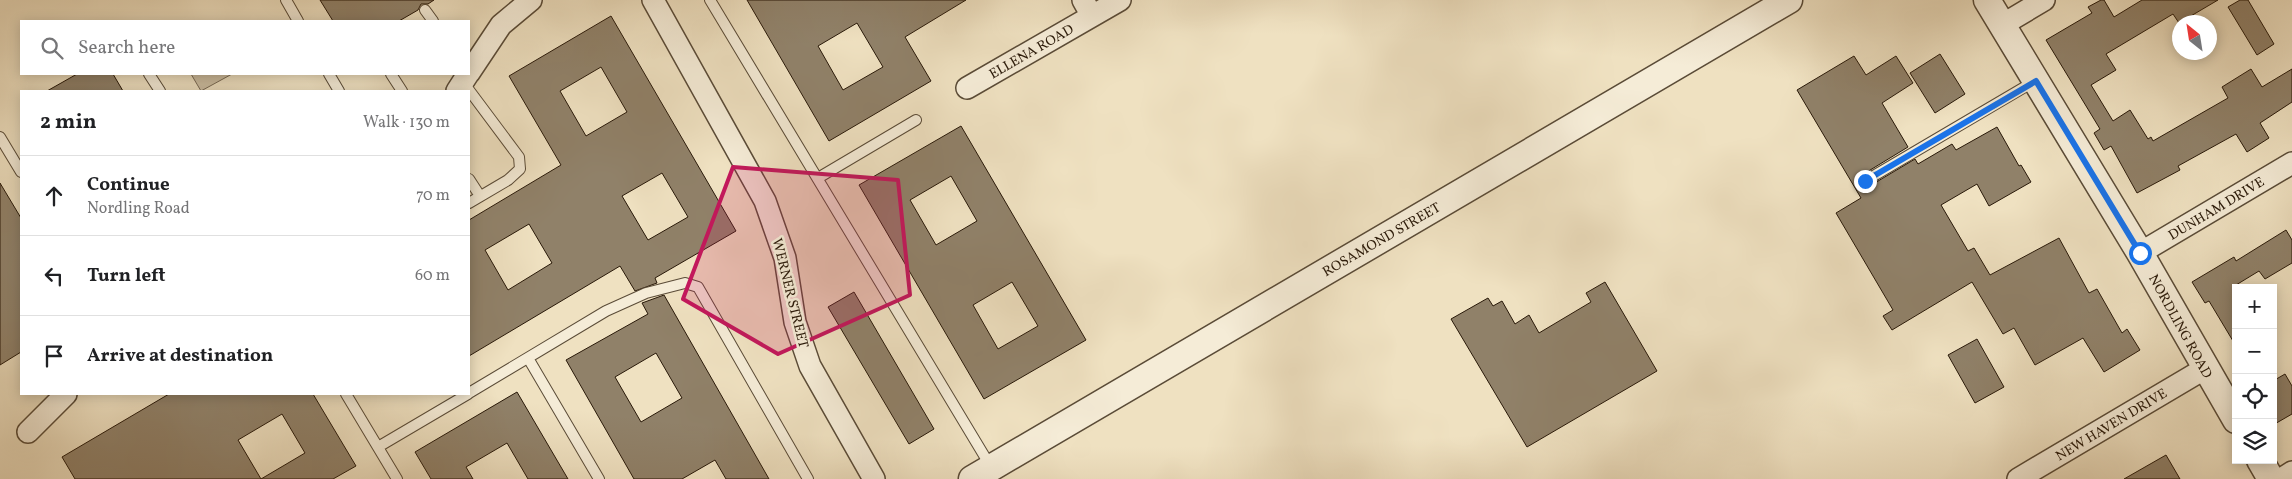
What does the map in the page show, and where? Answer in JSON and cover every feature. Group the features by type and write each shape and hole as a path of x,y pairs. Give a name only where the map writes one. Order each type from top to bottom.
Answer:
{"street":[{"path":"470,71 501,26 531,0"},
{"name":"WERNER STREET","path":"652,0 765,201 785,258 795,322 810,366 874,479"},
{"name":"ELLENA ROAD","path":"968,88 1087,8 1120,0"},
{"name":"ROSAMOND STREET","path":"982,473 1789,0"},
{"name":"NORDLING ROAD","path":"1986,0 2140,253 2204,369 2235,419"},
{"path":"2002,25 2044,0"},
{"name":"DUNHAM DRIVE","path":"2140,253 2292,163"},
{"name":"NEW HAVEN DRIVE","path":"2018,479 2204,369"},
{"path":"28,432 65,395"},
{"path":"2262,464 2271,479"},
{"path":"2281,479 2292,472"}],"lane":[{"path":"286,0 297,20"},
{"path":"710,0 818,178 982,473"},
{"path":"425,10 432,20"},
{"path":"150,75 159,90"},
{"path":"330,75 338,90"},
{"path":"392,75 401,90"},
{"path":"466,77 519,157 520,169 508,180 470,201"},
{"path":"1865,181 2036,81"},
{"path":"818,178 916,120"},
{"path":"0,137 20,170"},
{"path":"470,181 480,196"},
{"path":"470,392 606,311 646,293 685,284 698,287 808,479"},
{"path":"528,358 599,479"},
{"path":"347,395 378,447 392,477"},
{"path":"378,447 465,395"}],"highlighted area":[{"path":"733,167 898,180 910,295 778,354 683,299"}],"shaded area":[{"path":"192,75 230,75 203,90 200,90"}],"building":[{"path":"320,0 434,0 428,4 421,4 418,10 401,20 332,20"},
{"path":"747,0 966,0 905,37 931,81 829,141","holes":["857,23 883,67 843,90 818,46"]},
{"path":"2104,0 2114,17 2142,0 2218,0 2193,15 2173,14 2106,54 2116,70 2091,85 2113,121 2130,110 2148,139 2151,137 2153,141 2228,98 2222,87 2251,69 2262,87 2292,69 2292,102 2260,123 2269,138 2247,152 2236,134 2178,166 2180,170 2137,193 2111,146 2104,150 2094,133 2100,129 2046,40 2092,13 2088,7"},
{"path":"2240,0 2248,0 2274,44 2257,55 2228,7"},
{"path":"611,16 736,231 655,278 657,283 635,291 620,266 470,355 470,219 561,165 509,76","holes":["601,67 627,112 586,136 560,91","662,173 688,217 648,240 622,196","529,224 552,263 508,290 485,250"]},
{"path":"1940,54 1965,94 1935,113 1910,73"},
{"path":"1854,56 1866,75 1896,56 1913,83 1882,103 1908,147 1862,175 1858,181 1859,185 1868,187 1915,159 1918,164 1952,144 1956,150 1997,127 2019,166 2021,165 2031,182 1989,206 1977,184 1941,205 1968,251 1974,248 1990,275 2059,238 2089,293 2097,289 2122,333 2127,329 2140,350 2104,372 2083,338 2035,365 2014,328 2003,334 1972,282 1892,330 1883,316 1893,310 1836,213 1861,198 1797,90"},
{"path":"75,75 114,75 122,90 49,90"},
{"path":"961,126 1086,340 984,399 859,185","holes":["951,176 977,221 936,245 910,200","1012,282 1038,326 998,349 973,305"]},
{"path":"0,183 20,216 20,353 0,365"},
{"path":"2286,230 2292,240 2292,263 2265,279 2259,271 2238,284 2232,284 2232,339 2209,301 2205,303 2192,282 2234,257 2236,261"},
{"path":"1605,282 1657,371 1527,447 1451,319 1488,298 1493,306 1502,301 1515,324 1529,315 1539,333 1591,302 1586,293"},
{"path":"854,292 934,429 909,444 828,307"},
{"path":"664,295 769,479 726,479 715,460 682,479 634,479 566,360 648,314 642,303","holes":["656,353 682,398 641,422 615,377"]},
{"path":"1977,339 2004,387 1975,403 1948,355"},
{"path":"2285,374 2292,386 2292,414 2277,423 2277,419 2277,379"},
{"path":"517,392 568,479 528,479 507,443 466,467 473,479 431,479 415,452"},
{"path":"167,395 314,395 356,466 333,479 261,479 75,479 62,457","holes":["282,414 305,453 261,479 238,440"]},
{"path":"2166,455 2180,479 2124,479"}],"route":[{"path":"1865,181 2036,81 2140,253"}]}
